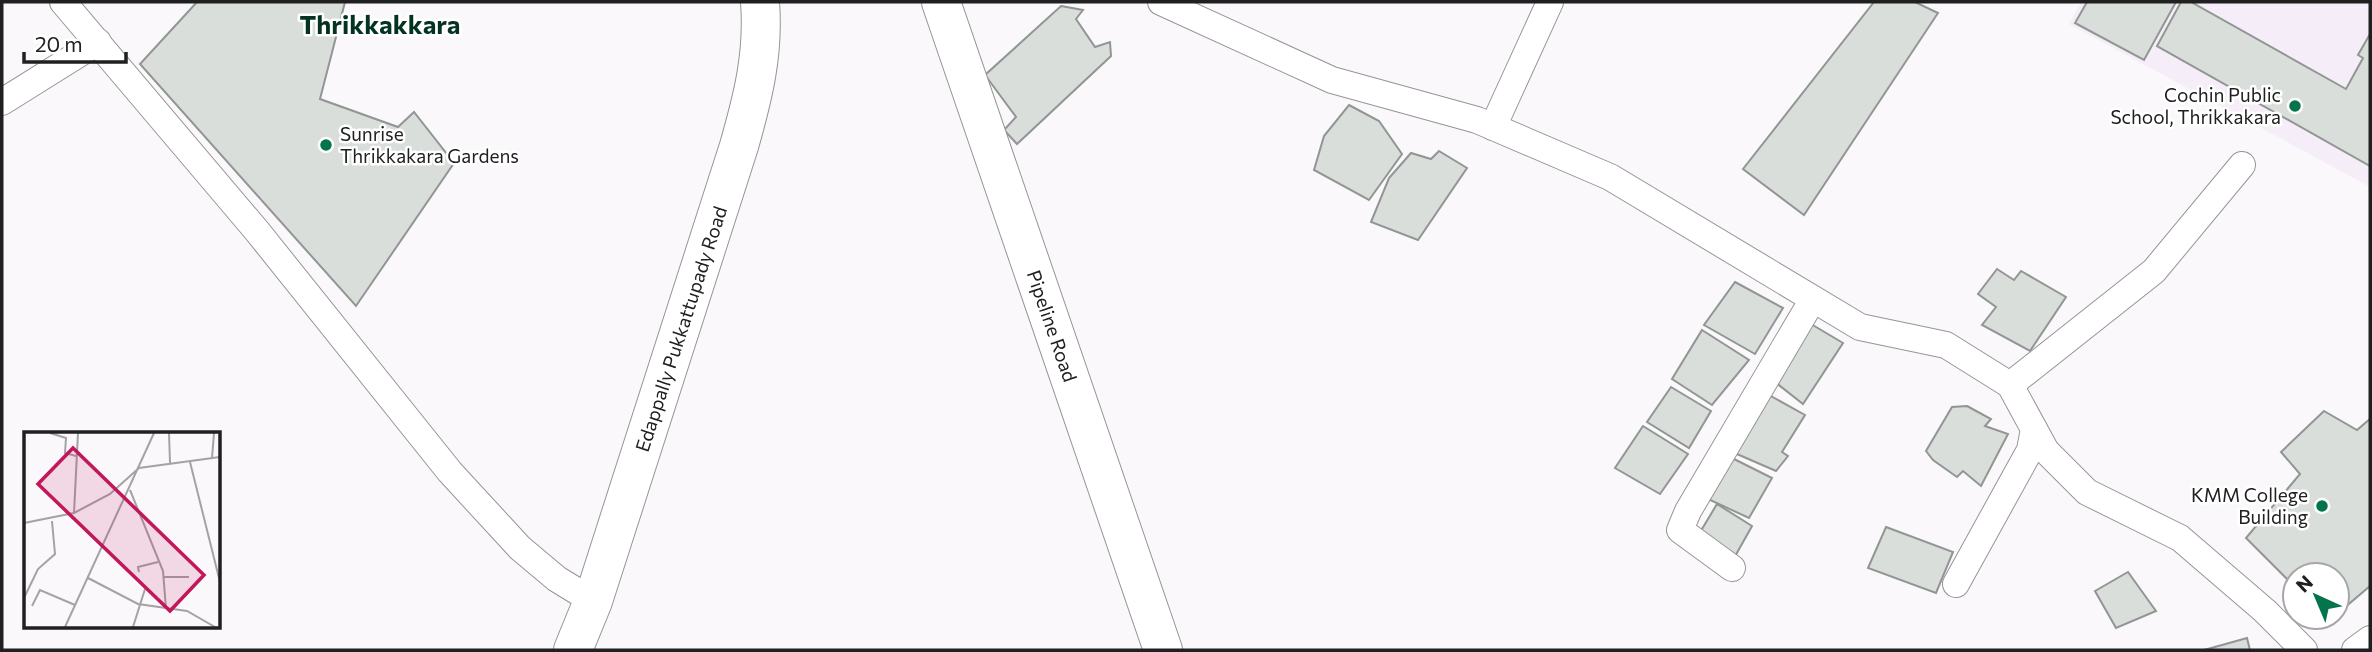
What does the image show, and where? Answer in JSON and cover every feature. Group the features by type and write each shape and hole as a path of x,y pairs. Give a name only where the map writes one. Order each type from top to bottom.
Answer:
{"street":[{"path":"63,2 257,231 450,472 520,548 557,579 593,601"},
{"name":"Edappally Pukkattupady Road","path":"573,650 593,601 743,134 761,53 760,2"},
{"name":"Pipeline Road","path":"941,2 1163,650"},
{"path":"1161,2 1332,80 1477,120 1610,177 1860,327 1946,345 2010,385 2046,451 2087,492 2180,538 2265,611 2304,650"},
{"path":"1493,127 1550,2"},
{"path":"2,102 98,42"},
{"path":"2010,385 2154,271 2242,165"},
{"path":"1732,568 1680,530 1688,511 1813,299"},
{"path":"1956,584 2030,450 2034,429"},
{"path":"2355,650 2370,639"}],"shaded area":[{"name":"Cochin Public School, Thrikkakara","path":"2081,2 2370,2 2370,187 2069,24"}],"building":[{"name":"Sunrise Thrikkakara Gardens","path":"197,2 345,2 320,99 398,127 414,112 454,163 356,306 140,64"},
{"path":"1874,2 1915,2 1938,13 1804,215 1743,169"},
{"name":"Cochin Public School, Thrikkakara","path":"2087,2 2176,2 2144,60 2075,23"},
{"name":"Cochin Public School, Thrikkakara","path":"2181,2 2191,2 2346,89 2363,58 2358,55 2370,34 2370,166 2157,46"},
{"path":"1061,6 1083,10 1076,19 1095,47 1110,42 1111,56 1017,144 1004,130 1016,117 985,75"},
{"path":"1349,105 1379,121 1402,154 1369,200 1314,170 1324,136"},
{"path":"1439,151 1467,168 1418,240 1371,222 1389,178 1411,153 1431,159"},
{"path":"1997,269 2014,280 2021,271 2066,297 2030,351 1982,325 1996,307 1978,294"},
{"path":"1735,282 1783,308 1755,354 1704,325"},
{"path":"1811,324 1843,343 1803,404 1775,382"},
{"path":"1702,330 1749,360 1712,405 1672,379"},
{"path":"1671,387 1711,411 1689,448 1647,422"},
{"path":"1769,395 1805,415 1782,452 1788,456 1776,471 1730,451"},
{"path":"1967,406 1991,419 1985,426 2008,434 1981,486 1963,471 1957,477 1933,460 1926,451 1952,407"},
{"name":"KMM College Building","path":"2324,411 2357,430 2370,419 2370,586 2351,602 2351,561 2281,561 2281,573 2246,538 2300,474 2281,452"},
{"path":"1643,426 1688,454 1660,494 1615,468"},
{"path":"1728,456 1772,478 1749,518 1708,499"},
{"path":"1717,504 1752,526 1733,560 1699,534"},
{"path":"1886,527 1953,552 1936,593 1868,568"},
{"path":"2128,572 2156,611 2116,628 2095,591"},
{"path":"2247,638 2250,650 2204,650"}],"place":[{"name":"Cochin Public School, Thrikkakara","path":"2295,106"},
{"name":"Sunrise Thrikkakara Gardens","path":"326,145"},
{"name":"KMM College Building","path":"2322,506"}],"district":[{"name":"Thrikkakkara","path":"380,25"}]}
